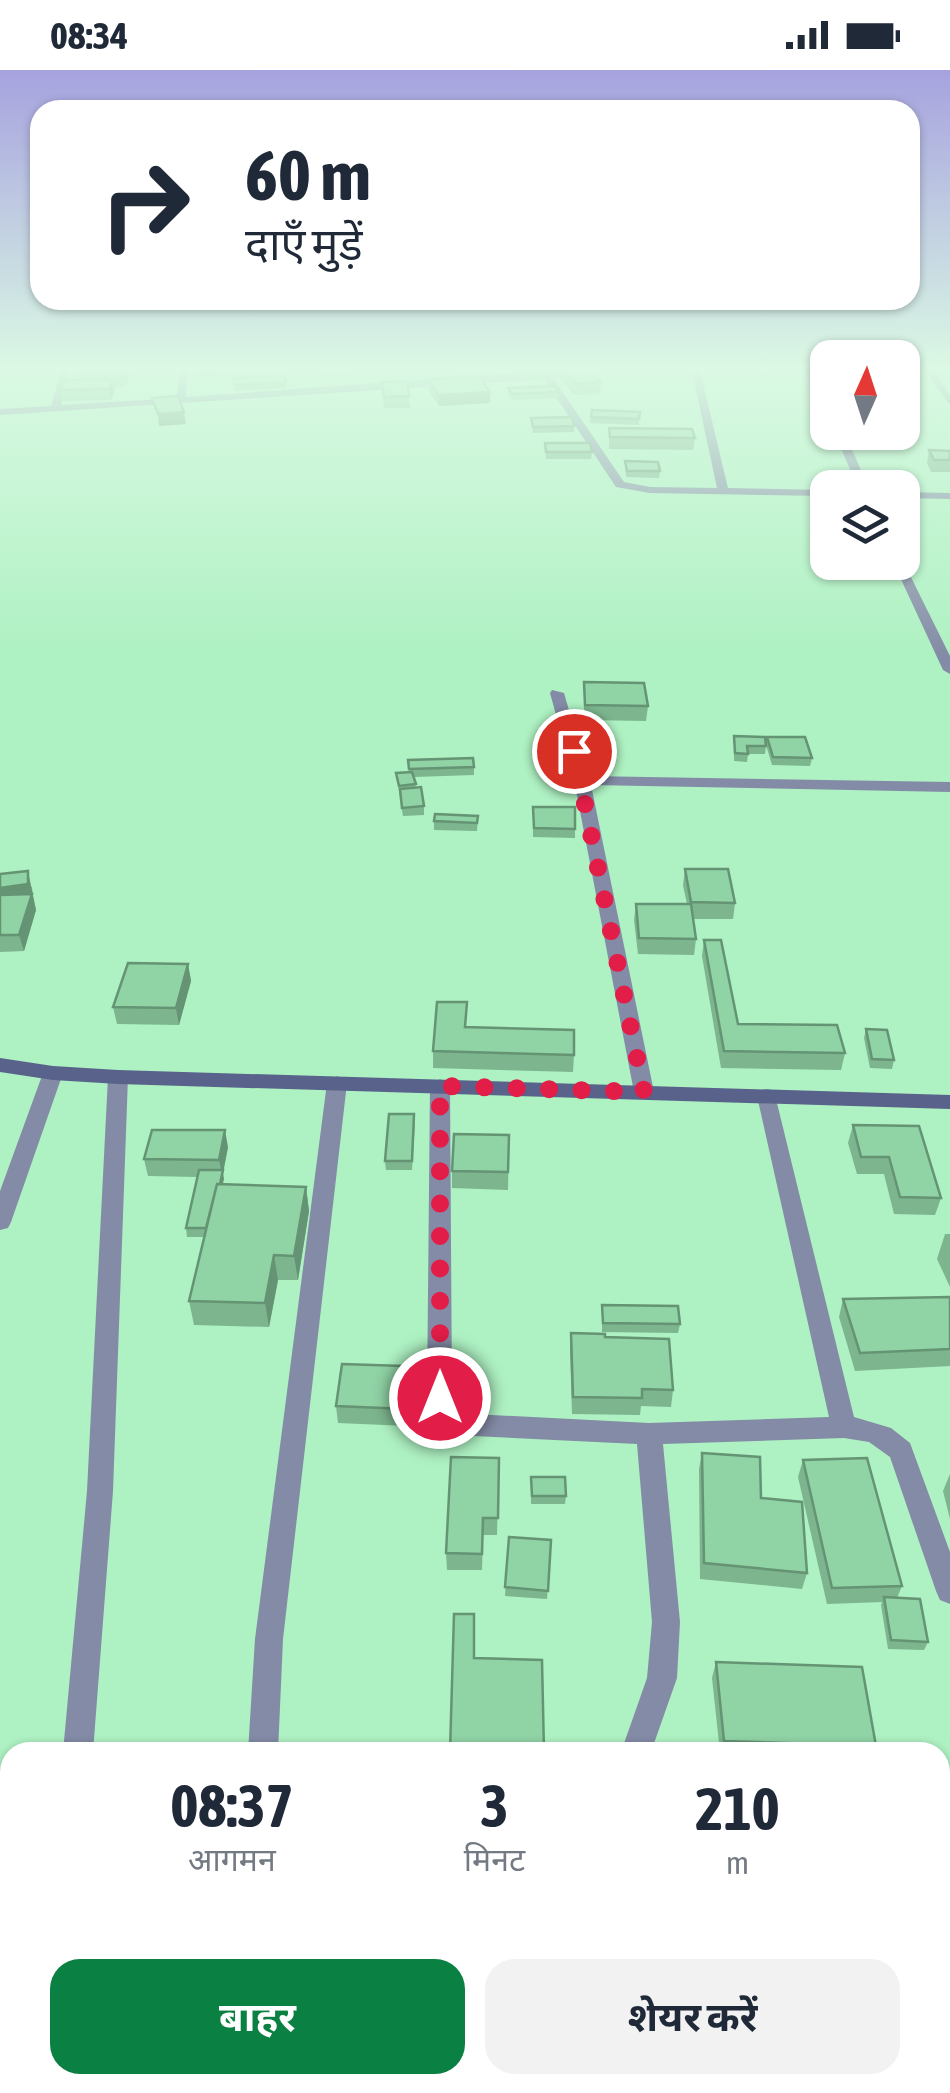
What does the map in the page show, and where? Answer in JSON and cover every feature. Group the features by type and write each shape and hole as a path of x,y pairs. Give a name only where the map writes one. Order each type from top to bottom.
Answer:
{"street":[{"path":"607,465 620,484 650,490 810,493"},
{"path":"717,465 723,491"},
{"path":"920,495 950,496"},
{"path":"908,580 950,670"},
{"path":"557,693 582,780 644,1092"},
{"path":"582,780 950,786"},
{"path":"0,1065 53,1073 118,1076 950,1102"},
{"path":"0,1222 53,1073"},
{"path":"79,1742 100,1490 118,1076"},
{"path":"264,1742 269,1639 337,1083"},
{"path":"440,1086 440,1398 454,1421 649,1434 868,1429 887,1436 901,1450 950,1591"},
{"path":"767,1096 844,1427"},
{"path":"640,1742 662,1678 666,1622 649,1434"}],"building":[{"path":"626,465 659,465 660,471 627,471"},
{"path":"584,682 644,683 648,706 585,705"},
{"path":"734,736 765,737 766,746 747,746 748,754 735,753"},
{"path":"767,737 805,737 812,758 773,757"},
{"path":"473,758 474,767 409,769 408,760"},
{"path":"412,772 416,784 399,786 396,773"},
{"path":"421,787 424,806 402,808 400,789"},
{"path":"533,807 575,807 575,829 534,828"},
{"path":"435,814 478,816 477,823 434,821"},
{"path":"685,869 728,869 735,903 691,902"},
{"path":"28,871 28,884 0,888 0,874"},
{"path":"32,894 19,935 0,935 0,895"},
{"path":"636,904 691,904 696,939 639,938"},
{"path":"704,940 721,940 738,1024 837,1025 845,1053 724,1051"},
{"path":"128,963 188,964 176,1008 113,1007"},
{"path":"437,1002 467,1002 465,1027 574,1030 574,1055 433,1051"},
{"path":"866,1029 887,1030 894,1060 872,1059"},
{"path":"389,1114 414,1114 412,1161 385,1161"},
{"path":"853,1125 919,1126 941,1198 900,1197 889,1157 861,1157"},
{"path":"152,1130 225,1130 219,1160 144,1159"},
{"path":"454,1134 509,1135 508,1172 452,1171"},
{"path":"199,1170 223,1170 206,1228 186,1228"},
{"path":"217,1184 306,1187 294,1256 274,1255 265,1303 189,1301"},
{"path":"950,1297 950,1349 860,1353 843,1299"},
{"path":"602,1305 678,1306 680,1324 603,1323"},
{"path":"571,1333 669,1339 673,1390 642,1389 642,1398 573,1397"},
{"path":"342,1364 434,1367 430,1410 336,1406"},
{"path":"702,1453 760,1457 761,1498 802,1502 807,1573 704,1563"},
{"path":"451,1457 499,1458 498,1518 483,1518 482,1554 446,1553"},
{"path":"867,1458 902,1586 832,1588 803,1460"},
{"path":"531,1477 565,1477 566,1496 532,1496"},
{"path":"509,1537 551,1540 548,1591 505,1587"},
{"path":"884,1597 920,1599 928,1642 891,1640"},
{"path":"454,1614 474,1614 474,1658 542,1660 544,1742 450,1742"},
{"path":"716,1662 862,1667 875,1742 724,1741"}],"route":[{"path":"440,1398 440,1086 644,1092 574,751"}]}
